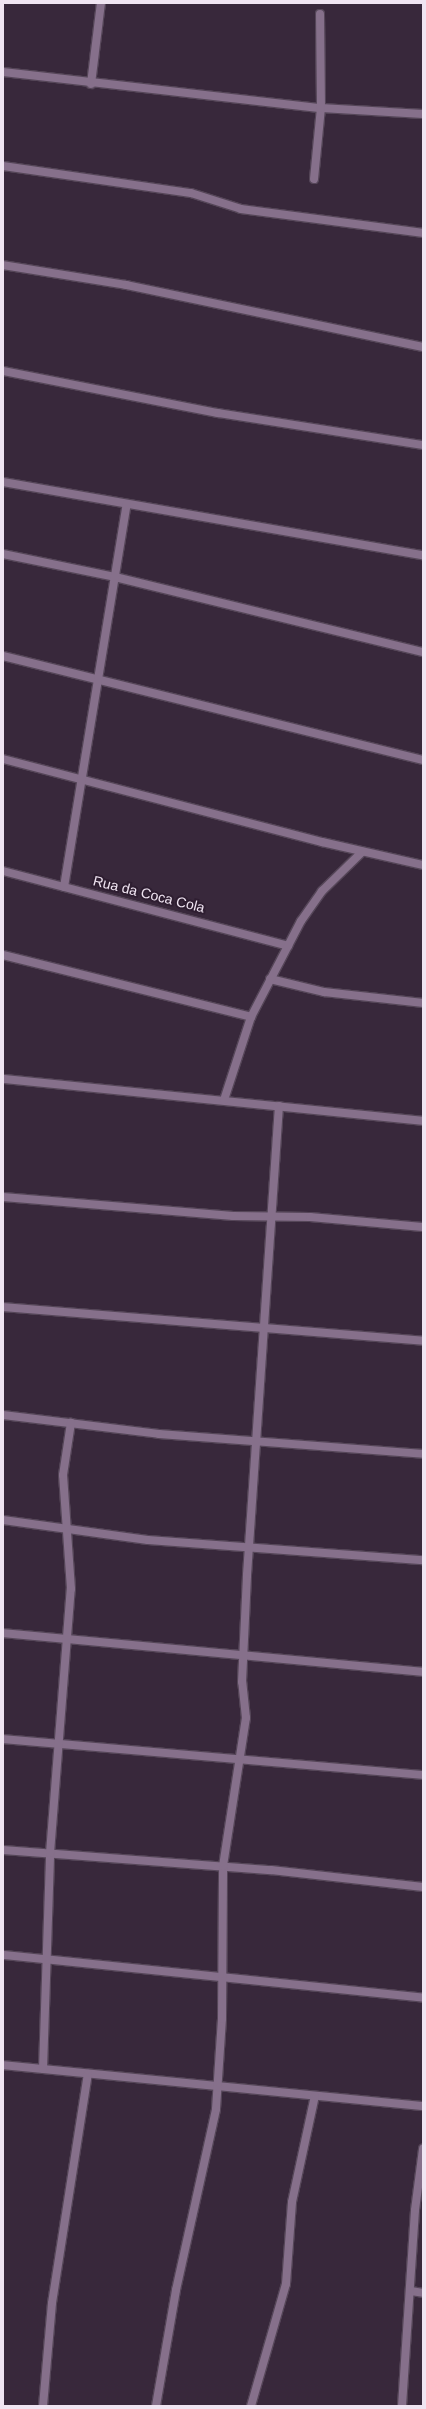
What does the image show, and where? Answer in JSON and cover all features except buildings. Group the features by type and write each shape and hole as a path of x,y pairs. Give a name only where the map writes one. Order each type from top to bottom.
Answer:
{"street":[{"path":"91,84 101,3"},
{"path":"314,179 321,108 320,14"},
{"path":"3,72 91,84 321,108 423,114"},
{"path":"3,166 191,193 241,209 423,232"},
{"path":"3,265 126,285 423,347"},
{"path":"3,371 218,413 423,445"},
{"path":"3,482 423,555"},
{"path":"64,887 97,681 128,504"},
{"path":"3,554 115,577 423,652"},
{"path":"3,656 97,681 423,760"},
{"path":"3,759 82,778 362,852 423,865"},
{"path":"224,1100 251,1017 288,946 312,905 362,852"},
{"name":"Rua da Coca Cola","path":"3,871 288,946"},
{"path":"3,954 251,1017"},
{"path":"270,979 324,992 423,1003"},
{"path":"3,1079 423,1121"},
{"path":"156,2406 217,2088 223,1977 223,1866 246,1718 244,1655 250,1547 266,1330 271,1216 279,1106"},
{"path":"3,1197 233,1216 271,1216 423,1227"},
{"path":"3,1307 266,1330 423,1341"},
{"path":"3,1415 71,1423 423,1454"},
{"path":"44,2069 49,1958 50,1853 71,1589 65,1528 63,1475 71,1423"},
{"path":"3,1520 65,1528 250,1547 423,1560"},
{"path":"3,1633 423,1672"},
{"path":"3,1740 423,1775"},
{"path":"3,1850 223,1866 423,1887"},
{"path":"3,1955 49,1958 423,1998"},
{"path":"3,2065 217,2088 423,2106"},
{"path":"43,2406 52,2302 88,2074"},
{"path":"251,2406 286,2284 292,2202 315,2096"},
{"path":"402,2406 423,2149"},
{"path":"411,2291 423,2293"}]}
